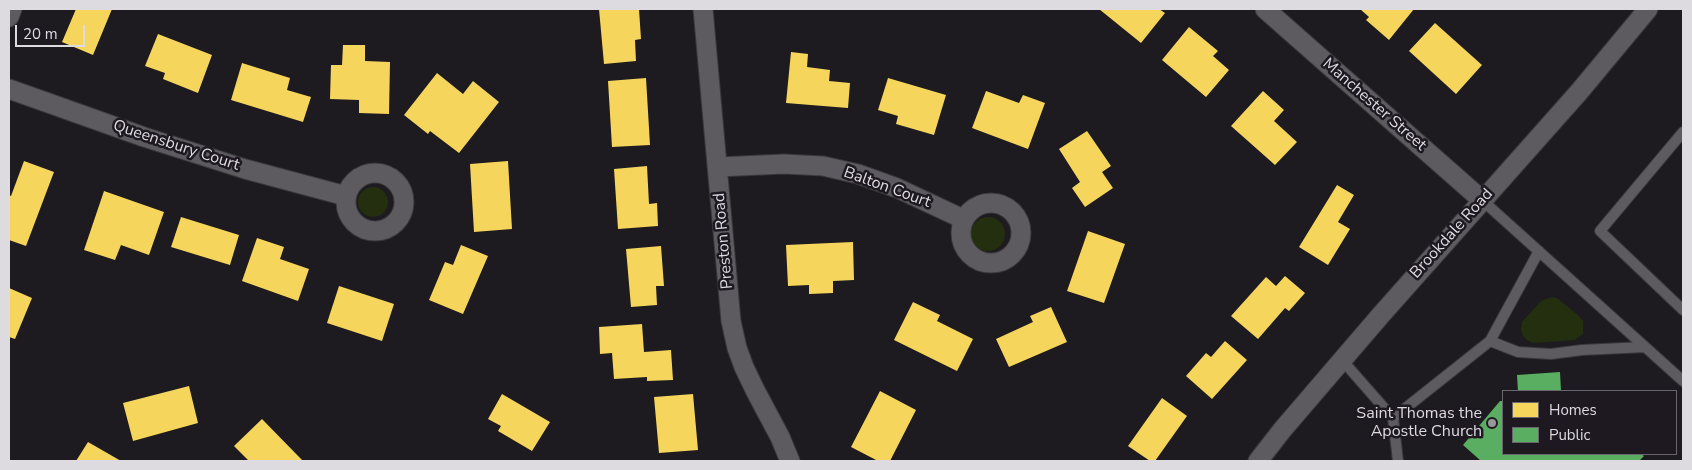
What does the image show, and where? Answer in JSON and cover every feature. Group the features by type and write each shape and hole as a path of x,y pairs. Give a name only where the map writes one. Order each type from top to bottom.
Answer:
{"street":[{"path":"9,17 12,9"},
{"name":"Preston Road","path":"703,9 731,321 737,348 755,390 780,437 790,461"},
{"name":"Manchester Street","path":"1265,9 1483,201"},
{"name":"Brookdale Road","path":"1258,461 1342,360 1579,92 1648,9"},
{"name":"Queensbury Court","path":"9,89 144,138 245,169 346,196"},
{"name":"Balton Court","path":"718,167 784,164 823,166 858,174 896,188 963,219"}],"lane":[{"path":"1683,132 1600,231 1683,310"},
{"path":"1483,201 1683,381"},
{"path":"1393,418 1490,341 1539,251"},
{"path":"1490,341 1518,352 1552,354 1582,350 1645,347"},
{"path":"1342,360 1393,418 1398,461"}],"green space":[{"path":"373,187 384,191 388,202 384,213 373,217 362,213 358,202 362,191"},
{"path":"988,217 1000,222 1005,234 1000,246 988,251 976,246 971,234 976,222"},
{"path":"1552,297 1557,298 1579,316 1583,321 1583,334 1575,340 1533,343 1523,336 1521,330 1522,322 1541,301"}],"building: Homes":[{"path":"76,9 112,9 93,55 62,42"},
{"path":"599,9 639,9 641,39 635,40 636,61 604,64"},
{"path":"1099,9 1159,9 1165,13 1141,43"},
{"path":"1360,9 1414,9 1389,40 1366,20 1369,17"},
{"path":"1435,23 1482,65 1456,94 1409,51"},
{"path":"1189,27 1218,51 1213,56 1229,70 1206,97 1162,60"},
{"path":"158,34 212,55 198,93 163,79 165,73 145,66"},
{"path":"343,45 365,45 365,61 390,62 389,114 359,113 359,100 330,99 331,65 342,65"},
{"path":"791,52 808,54 807,67 830,70 829,81 850,83 848,108 786,103"},
{"path":"242,63 290,78 287,90 311,97 303,122 231,100"},
{"path":"437,73 463,94 473,81 499,102 459,153 430,131 428,134 404,115"},
{"path":"646,78 650,145 612,147 608,81"},
{"path":"888,78 946,95 934,135 896,124 898,116 878,110"},
{"path":"986,91 1019,103 1023,95 1045,103 1028,149 972,128"},
{"path":"1263,91 1284,110 1274,121 1297,142 1275,165 1231,126"},
{"path":"1087,131 1111,166 1102,172 1113,188 1085,207 1072,188 1080,182 1059,149"},
{"path":"24,161 54,172 26,246 9,240 9,195 11,196"},
{"path":"508,161 512,229 474,232 470,164"},
{"path":"647,166 649,204 657,203 658,226 618,229 614,169"},
{"path":"1337,185 1354,195 1338,222 1350,229 1328,265 1299,247"},
{"path":"104,191 164,212 149,255 121,245 115,260 84,250"},
{"path":"181,217 239,235 230,265 171,247"},
{"path":"1088,231 1125,244 1104,303 1067,291"},
{"path":"257,238 284,247 280,259 309,269 298,301 242,281"},
{"path":"853,242 854,280 833,281 833,293 809,294 809,285 788,286 786,245"},
{"path":"461,245 488,256 463,314 429,300 445,262 453,265"},
{"path":"661,246 664,286 656,286 657,305 631,307 626,249"},
{"path":"1285,276 1305,293 1289,311 1285,308 1258,339 1231,316 1266,277 1276,286"},
{"path":"339,286 394,304 382,341 327,323"},
{"path":"9,288 32,298 15,339 9,337"},
{"path":"913,302 940,315 937,321 973,339 957,371 894,340"},
{"path":"1051,307 1067,342 1009,367 996,339 1033,322 1030,316"},
{"path":"642,324 644,352 671,350 673,380 647,381 647,377 614,379 612,353 600,354 599,327"},
{"path":"1225,341 1247,360 1212,399 1186,376 1206,353 1211,357"},
{"path":"189,386 198,423 133,441 123,403"},
{"path":"880,391 916,410 890,461 878,461 851,447"},
{"path":"502,394 550,422 532,451 498,431 501,426 488,419"},
{"path":"693,394 698,450 659,453 654,397"},
{"path":"1162,398 1187,416 1155,461 1150,461 1128,446"},
{"path":"262,419 303,461 249,461 234,446"},
{"path":"88,442 121,461 76,461"}],"building: Public":[{"name":"Saint Thomas the Apostle Church","path":"1560,372 1561,390 1518,390 1517,375"},
{"name":"Saint Thomas the Apostle Church","path":"1502,401 1502,455 1644,456 1639,461 1481,461 1463,445"}],"place":[{"name":"Saint Thomas the Apostle Church","path":"1492,423"}]}
